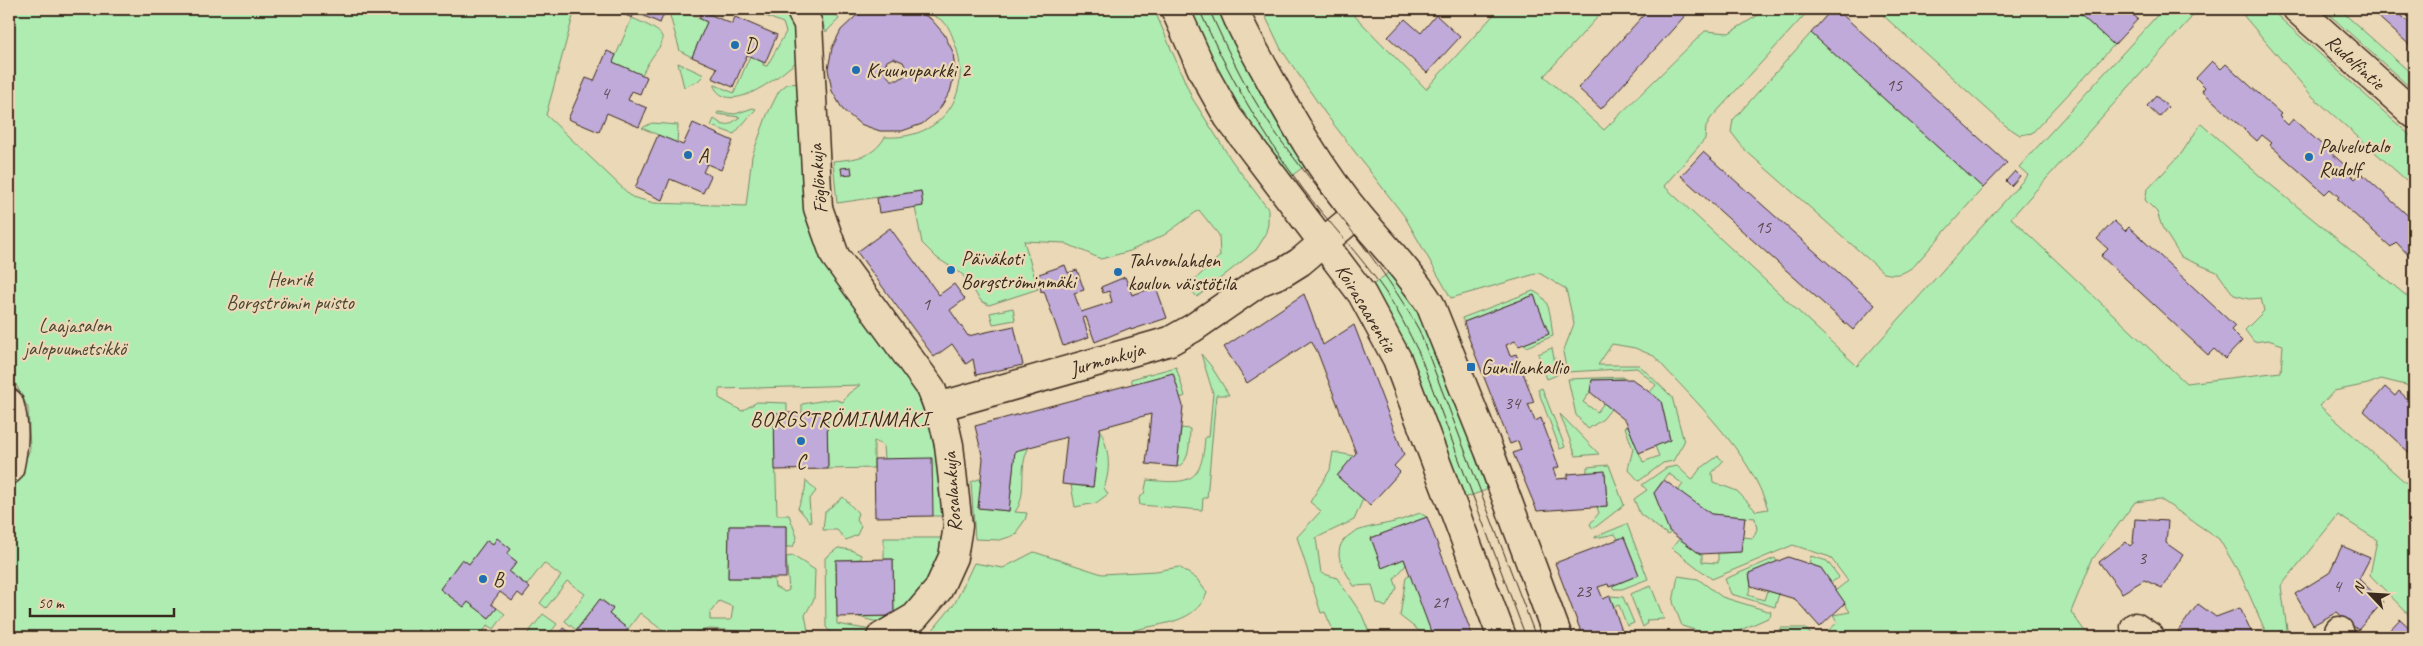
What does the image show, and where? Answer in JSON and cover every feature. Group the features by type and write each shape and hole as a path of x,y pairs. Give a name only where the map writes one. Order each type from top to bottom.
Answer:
{"street":[{"name":"Föglönkuja","path":"800,9 808,24 818,208 825,231 835,256 919,370 931,388 938,407"},
{"name":"Koirasaarentie","path":"1175,9 1204,74 1228,117 1362,294 1397,359 1502,637"},
{"path":"1234,9 1239,23 1282,101 1325,170 1352,207 1417,284 1430,304 1489,451 1558,637"},
{"name":"Rudolfintie","path":"2297,9 2414,114"},
{"name":"Jurmonkuja","path":"938,407 1170,341 1193,328 1261,281 1284,272 1318,236 1352,207"},
{"path":"9,402 14,424 13,451 9,470"},
{"name":"Rosalankuja","path":"881,637 915,617 938,590 953,557 957,521 949,445 938,407"}],"green space":[{"name":"Henrik Borgströmin puisto","path":"9,9 575,9 546,115 632,197 654,203 746,206 752,156 767,115 779,91 787,84 803,83 813,210 917,382 932,419 949,516 933,516 884,459 883,445 874,441 874,468 828,469 827,413 802,413 802,404 833,399 843,402 848,394 860,385 719,389 719,398 742,411 757,402 787,403 787,413 774,414 777,515 789,515 797,537 793,547 786,547 786,526 729,526 728,578 774,579 775,587 785,592 789,590 786,557 793,556 815,570 814,599 805,615 809,636 710,629 671,637 640,613 628,629 609,614 613,608 600,599 576,630 565,621 585,594 567,581 546,608 540,603 561,576 544,563 527,585 509,572 517,562 507,554 511,549 497,539 493,544 487,540 469,564 462,559 440,589 464,607 468,602 489,618 497,608 505,614 494,629 488,625 479,637 440,637 430,630 426,635 419,630 413,637 9,637 9,499 30,449 28,408 9,371","holes":["719,601 733,607 731,620 710,620 710,613"]},
{"path":"673,9 690,9 688,14 707,22 692,57 680,51 670,16"},
{"path":"748,9 789,9 803,56 758,90 744,96 731,98 721,94 713,84 734,93 750,56 767,66 786,32 783,23"},
{"path":"816,9 841,9 835,13 839,19 826,32"},
{"path":"921,9 1154,9 1192,98 1232,161 1268,209 1268,224 1265,236 1256,250 1197,297 1188,286 1220,256 1219,235 1199,210 1164,235 1130,251 1101,259 1065,243 1024,241 1038,289 989,305 981,301 962,274 937,258 922,243 915,207 923,206 921,191 837,203 833,161 863,156 875,149 885,137 904,136 920,132 946,114 954,101 959,86 960,69 957,50 949,28 944,22"},
{"path":"1181,9 1227,9 1306,165 1282,183"},
{"path":"1262,9 1348,9 1426,89 1499,9 1605,9 1544,76 1604,130 1705,31 1729,33 1768,9 1810,9 1711,118 1706,126 1705,139 1664,186 1857,366 2028,175 2019,167 2163,9 2199,9 2011,218 2186,383 2281,372 2283,345 2268,340 2254,342 2245,330 2264,311 2261,298 2249,299 2234,295 2217,272 2181,257 2162,227 2157,212 2145,200 2147,190 2181,154 2201,124 2260,176 2414,302 2414,387 2381,379 2368,384 2334,391 2320,406 2414,490 2414,620 2370,575 2377,540 2338,515 2281,586 2288,637 2268,637 2241,576 2219,539 2160,499 2135,502 2092,560 2071,612 2089,637 1823,637 1838,622 1833,615 1850,612 1836,590 1848,581 1830,557 1793,545 1712,579 1672,548 1679,539 1702,554 1702,562 1718,563 1718,553 1740,552 1742,537 1753,538 1757,529 1755,518 1711,514 1678,491 1683,484 1668,473 1654,493 1671,532 1668,535 1640,514 1634,499 1647,490 1642,485 1666,468 1677,466 1692,480 1700,469 1718,456 1723,461 1712,473 1713,482 1737,491 1756,511 1768,509 1760,488 1735,447 1654,356 1635,348 1612,344 1598,365 1639,365 1672,397 1684,442 1673,461 1663,463 1639,481 1628,469 1633,449 1625,427 1628,426 1643,462 1659,456 1655,446 1670,440 1661,401 1650,392 1656,385 1637,368 1567,372 1563,352 1574,324 1566,289 1539,273 1451,298 1405,217 1325,113 1281,49"},
{"path":"1876,9 2074,9 2114,45 2032,133 2020,135 2006,126"},
{"path":"2238,9 2270,9 2414,139 2414,187 2312,96"},
{"path":"2323,9 2339,9 2414,76 2414,91"},
{"path":"632,18 648,25 662,36 659,47 642,75 613,62"},
{"path":"1811,33 1983,188 1914,266 1903,273 1884,273 1745,150 1731,132 1733,120"},
{"path":"678,63 704,75 698,81 684,87"},
{"path":"753,108 756,109 734,134 711,126 714,119 723,125 730,124 740,117 717,114 718,112 735,114"},
{"path":"652,123 678,125 677,143 642,128"},
{"path":"1396,267 1411,286 1497,486 1459,500 1366,290"},
{"path":"1533,291 1539,294 1547,304 1553,336 1526,347 1524,344 1549,334 1534,295 1464,322 1462,318"},
{"path":"1013,308 1015,320 993,324 990,313"},
{"path":"1552,348 1557,375 1547,379 1538,354"},
{"path":"1201,354 1229,395 1216,395 1207,498 1203,498 1202,510 1140,505 1139,498 1144,494 1147,480 1183,481 1191,478 1201,464 1205,437 1209,437 1213,393"},
{"path":"1176,367 1185,396 1180,398 1173,373 1133,384 1131,379"},
{"path":"1623,377 1623,379 1592,380 1590,392 1583,402 1597,412 1604,403 1611,409 1603,419 1588,429 1576,415 1568,379"},
{"path":"1542,388 1565,447 1560,449 1538,390"},
{"path":"1560,414 1599,454 1576,456"},
{"path":"1100,428 1108,458 1108,472 1104,488 1108,494 1096,503 1075,507 1071,485 1093,487"},
{"path":"1181,428 1190,429 1189,445 1185,460 1177,467"},
{"path":"1029,447 1024,464 1021,497 1015,512 1027,513 1025,520 1017,531 1018,534 1000,540 975,539 971,482 982,478 979,508 1009,511 1015,451"},
{"path":"1333,452 1354,456 1337,476 1363,499 1354,520 1316,538 1321,573 1337,578 1362,615 1371,637 1336,637 1325,612 1321,613 1297,537 1321,511 1310,502 1330,470"},
{"path":"1609,465 1624,505 1593,529 1590,524 1599,513 1597,507 1607,506 1605,472 1587,473 1587,467"},
{"path":"806,480 816,491 809,500 811,523 798,508 805,490"},
{"path":"843,497 858,513 856,519 861,526 857,535 846,540 837,530 823,530 825,512"},
{"path":"1420,513 1427,517 1371,538 1382,567 1404,559 1406,565 1394,579 1397,588 1386,607 1377,603 1372,585 1354,586 1341,563 1339,555 1340,546 1345,539 1359,530 1397,521"},
{"path":"1627,524 1648,579 1622,589 1614,589 1612,586 1639,575 1624,537 1618,539 1615,534 1595,537"},
{"path":"884,538 948,538 936,578 888,625 859,617 894,616 893,559 884,559"},
{"path":"838,548 851,550 861,555 861,559 836,560 837,624 877,631 857,636 834,637 826,627 825,558"},
{"path":"1034,552 1102,574 1156,571 1179,567 1197,579 1207,593 1202,603 1186,616 1167,623 1135,630 1129,637 927,637 955,603 974,563 1003,568"},
{"path":"1811,556 1827,561 1839,577 1831,583 1821,568 1809,564"},
{"path":"1775,558 1777,562 1749,573 1751,586 1748,595 1764,600 1767,591 1779,594 1775,607 1731,594 1725,579"},
{"path":"1410,574 1433,636 1427,637 1400,616 1406,577"},
{"path":"1678,576 1698,579 1722,597 1771,612 1770,617 1725,637 1717,637 1682,626 1673,602"},
{"path":"1651,586 1664,619 1647,620 1646,625 1643,627 1630,594"},
{"path":"1610,596 1623,597 1634,623 1627,626 1619,605 1614,607"},
{"path":"543,614 557,624 547,637 525,637"},
{"path":"1781,628 1805,628 1813,637 1774,636"}],"building":[{"path":"612,9 636,9 632,18"},
{"path":"645,9 666,9 660,23 642,15"},
{"name":"Kruunuparkki 2","path":"872,9 914,9 931,19 944,34 953,52 955,72 950,92 939,110 922,124 902,131 880,131 860,124 843,110 832,91 828,69 832,48 841,30 856,16","holes":["893,58 903,62 906,68 904,76 898,80 891,80 883,71 887,61"]},
{"path":"1649,9 1691,9 1601,109 1578,88"},
{"path":"1832,9 1836,9 2007,163 1983,188 1811,33"},
{"path":"2074,9 2126,9 2138,19 2114,45"},
{"path":"2378,9 2394,9 2414,27 2414,49 2374,13"},
{"name":"D","path":"702,11 732,24 735,17 777,35 765,63 747,55 733,87 712,78 717,68 692,57 707,22 699,18"},
{"path":"1436,15 1460,37 1427,73 1388,37 1405,19 1421,33"},
{"path":"607,51 616,55 613,62 647,77 640,94 632,91 628,100 647,108 639,127 607,113 599,132 568,119 586,78 594,81"},
{"name":"Palvelutalo Rudolf","path":"2212,61 2221,69 2226,64 2281,114 2279,116 2288,125 2293,119 2348,168 2346,170 2355,179 2361,173 2414,221 2412,224 2414,226 2414,261 2396,242 2391,247 2337,199 2339,197 2330,189 2325,194 2270,145 2272,143 2262,135 2257,141 2202,91 2205,87 2196,78"},
{"path":"2156,96 2168,107 2159,117 2147,106"},
{"name":"A","path":"693,123 733,141 721,170 707,164 703,172 711,176 703,193 670,179 662,200 635,188 658,135 683,145"},
{"path":"1703,152 1875,305 1853,330 1681,176"},
{"path":"851,167 852,174 842,175 841,168"},
{"path":"2015,171 2020,176 2011,186 2006,181"},
{"path":"921,191 923,206 879,213 877,198"},
{"path":"2114,221 2125,231 2129,227 2235,326 2231,330 2242,341 2225,359 2214,349 2208,355 2101,256 2108,249 2097,239"},
{"path":"890,228 939,295 954,284 965,299 950,310 968,336 1014,326 1023,365 976,375 973,359 966,364 952,344 934,357 857,252"},
{"path":"1065,265 1068,273 1077,270 1084,290 1074,293 1081,312 1112,302 1109,291 1103,293 1101,287 1125,277 1132,295 1156,287 1167,318 1131,330 1130,328 1095,342 1086,317 1083,318 1089,337 1063,346 1044,291 1041,292 1039,274"},
{"path":"1304,294 1323,345 1354,325 1404,455 1394,466 1400,472 1370,505 1337,476 1356,453 1317,351 1311,341 1247,383 1224,347"},
{"path":"1534,295 1549,334 1519,346 1515,341 1506,345 1510,356 1516,354 1534,402 1528,404 1535,421 1541,418 1559,467 1553,469 1557,479 1568,478 1568,474 1605,471 1607,506 1537,511 1513,453 1521,450 1518,441 1510,444 1468,336 1464,322"},
{"path":"1173,373 1183,406 1177,467 1146,464 1151,414 1100,428 1093,487 1062,484 1067,437 1015,451 1009,511 978,508 983,459 975,426"},
{"path":"1632,379 1661,401 1670,440 1639,453 1626,421 1590,392 1592,380"},
{"path":"2385,387 2395,396 2399,391 2413,404 2409,408 2414,413 2414,457 2364,411"},
{"name":"C","path":"774,413 827,413 828,469 775,470"},
{"path":"932,458 933,516 875,517 874,459"},
{"path":"1664,480 1711,514 1745,517 1741,552 1700,554 1669,531 1654,493"},
{"path":"1427,517 1473,637 1433,637 1404,559 1382,568 1371,538"},
{"path":"2135,519 2168,521 2166,543 2183,555 2162,588 2144,580 2122,593 2099,562 2126,542 2130,546 2133,543"},
{"path":"729,526 786,526 786,578 728,578"},
{"path":"1624,537 1639,575 1609,587 1608,584 1598,587 1603,599 1610,596 1624,637 1583,637 1555,563"},
{"name":"B","path":"497,538 511,549 507,554 517,562 509,572 530,588 523,597 518,593 512,601 500,592 491,604 497,608 489,618 468,602 464,607 440,589 462,559 469,564 487,540 493,544"},
{"path":"2342,546 2370,558 2359,579 2383,602 2358,630 2337,612 2313,625 2295,594 2329,573"},
{"path":"1788,557 1821,568 1845,603 1820,627 1795,599 1751,586 1749,573"},
{"path":"893,559 894,616 837,617 836,560"},
{"path":"600,599 613,609 609,614 628,629 622,637 556,637 563,628 573,635"},
{"path":"2198,604 2216,617 2240,608 2254,637 2187,637 2178,631"},
{"path":"2400,619 2414,632 2414,637 2383,637"},
{"path":"419,630 426,635 430,630 440,637 413,637"}],"tram line":[{"path":"1199,9 1233,79 1273,146 1303,189 1375,277 1394,305 1407,329 1419,353 1526,637"},
{"path":"1209,9 1242,77 1271,126 1372,257 1419,330 1536,637"}],"place":[{"name":"D","path":"735,45"},
{"name":"Kruunuparkki 2","path":"856,70"},
{"name":"A","path":"688,155"},
{"name":"Palvelutalo Rudolf","path":"2309,157"},
{"name":"Päiväkoti Borgströminmäki","path":"951,270"},
{"name":"Tahvonlahden koulun väistötila","path":"1118,272"},
{"name":"Gunillankallio","path":"1471,367"},
{"name":"C","path":"801,441"},
{"name":"B","path":"483,579"}],"district":[{"name":"BORGSTRÖMINMÄKI","path":"840,419"}],"park label":[{"name":"Laajasalon jalopuumetsikkö","path":"75,336"}]}
